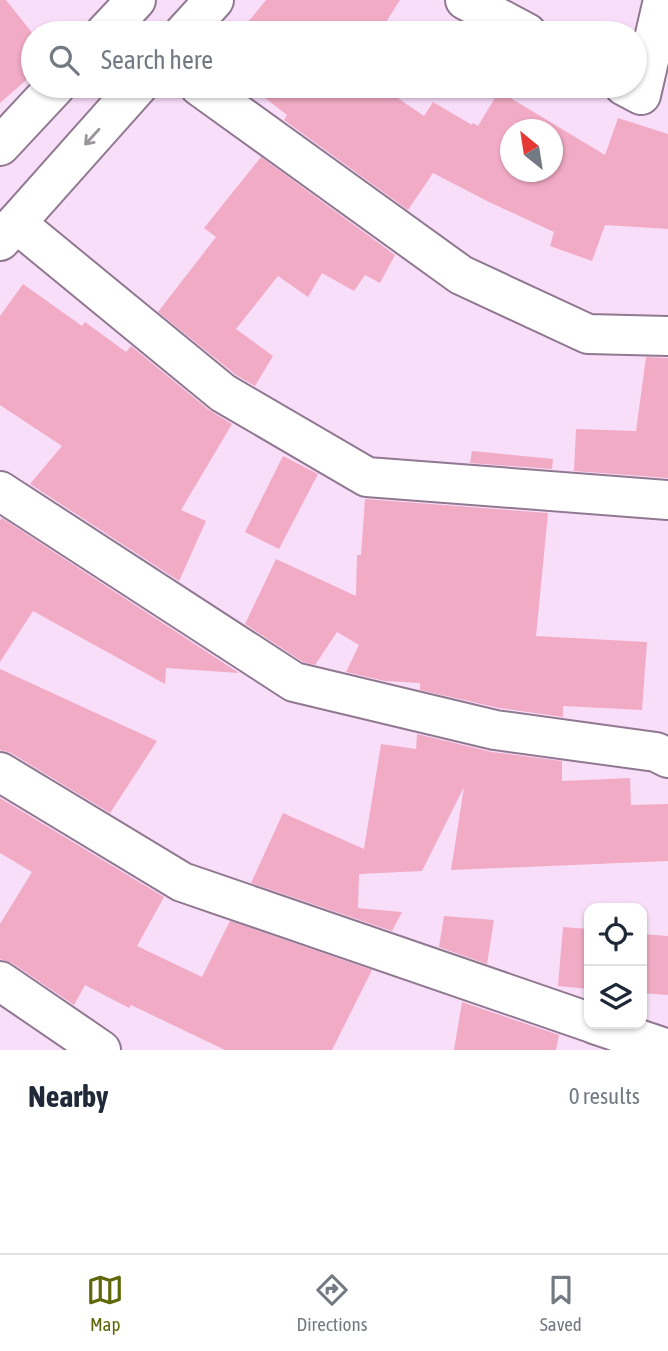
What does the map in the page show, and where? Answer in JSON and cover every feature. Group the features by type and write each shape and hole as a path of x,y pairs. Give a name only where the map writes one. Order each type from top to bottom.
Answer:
{"main road":[{"path":"116,21 135,0"},
{"path":"195,21 214,0"},
{"path":"465,0 504,21"},
{"path":"647,65 663,0"},
{"path":"0,146 45,98"},
{"path":"127,98 8,232 223,393 367,477 668,500"},
{"path":"216,98 461,275 588,334 668,336"},
{"path":"0,491 293,682 495,730 656,752 668,758"},
{"path":"0,772 182,882 584,1020"},
{"path":"0,981 101,1050"},
{"path":"609,1029 668,1049"}],"building":[{"path":"0,0 6,0 23,21 21,85 0,103"},
{"path":"266,0 400,0 387,21 249,21"},
{"path":"265,98 398,98 424,116 433,102 478,126 495,98 511,98 545,119 500,119 500,182 563,182 563,130 605,155 618,118 668,134 668,229 605,225 592,261 550,246 554,232 433,173 408,210 284,120 287,115"},
{"path":"261,157 395,255 380,283 365,275 354,291 322,273 308,297 278,276 236,329 273,356 255,386 236,375 158,312 216,237 204,228"},
{"path":"23,284 82,326 85,322 126,352 131,346 209,410 232,424 181,510 206,521 179,581 30,484 62,446 0,405 0,316"},
{"path":"646,357 668,358 668,478 574,471 576,429 636,431"},
{"path":"472,451 553,459 552,469 470,463"},
{"path":"283,456 318,474 279,549 245,532"},
{"path":"365,499 548,513 536,636 647,642 642,710 563,706 563,717 499,708 420,690 420,683 385,681 346,672 359,645 337,632 315,665 303,662 245,624 276,559 356,596 357,555 361,555"},
{"path":"2,518 239,673 166,668 165,684 33,611 0,662"},
{"path":"0,669 157,741 110,813 11,753 0,750"},
{"path":"417,734 492,752 562,761 562,781 630,778 631,805 668,804 668,861 451,870 464,787 422,871 359,874 358,908 402,912 392,931 251,883 283,813 364,849 381,744 416,749"},
{"path":"0,798 164,897 137,946 202,977 230,921 372,970 332,1050 225,1050 131,1005 129,1008 85,985 74,1005 12,963 0,959 0,924 32,872 0,853"},
{"path":"444,916 494,920 487,964 439,947"},
{"path":"563,927 584,929 584,989 558,986"},
{"path":"647,934 668,936 668,995 647,993"},
{"path":"462,1002 559,1035 556,1050 454,1050"}]}
